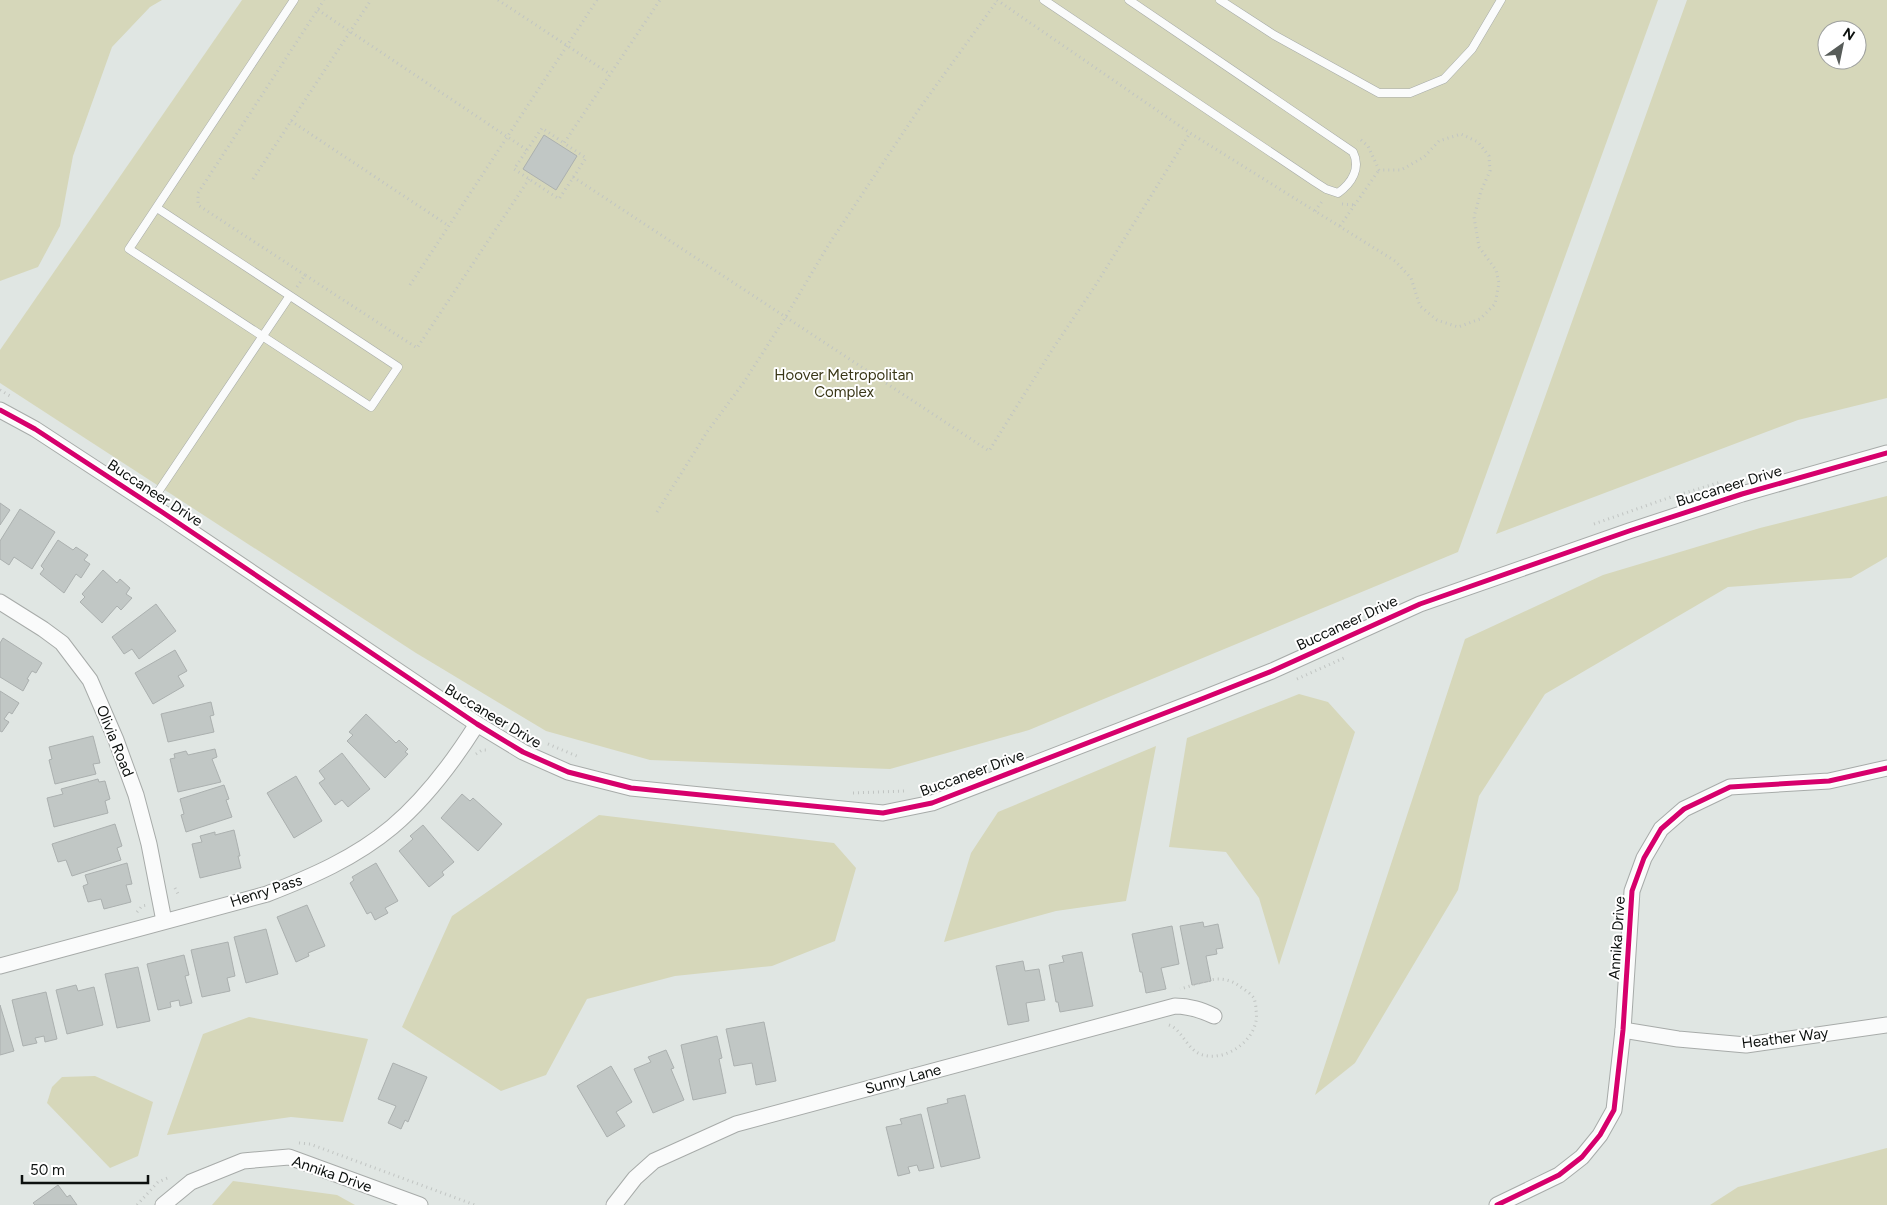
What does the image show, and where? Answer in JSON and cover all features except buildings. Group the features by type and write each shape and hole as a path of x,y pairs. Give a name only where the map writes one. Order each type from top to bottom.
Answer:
{"street":[{"name":"Buccaneer Drive","path":"0,410 35,429 150,504 477,724 523,752 568,772 632,788 883,813 932,803 1247,681 1420,604 1629,530 1733,497 1887,453"},
{"name":"Olivia Road","path":"0,602 43,629 62,644 90,680 116,740 136,795 149,844 164,921"},
{"name":"Henry Pass","path":"0,966 267,894 300,881 364,848 393,826 432,785 477,724"},
{"name":"Annika Drive","path":"1497,1205 1559,1175 1582,1157 1600,1135 1614,1110 1624,1030 1632,891 1644,858 1661,829 1684,809 1730,787 1829,781 1887,768"},
{"name":"Sunny Lane","path":"614,1205 636,1178 654,1161 736,1124 1175,1006 1198,1009 1214,1016"},
{"name":"Heather Way","path":"1624,1030 1678,1039 1746,1045 1887,1025"},
{"name":"Annika Drive","path":"163,1205 191,1182 243,1161 289,1158 420,1205"}],"lane":[{"path":"157,208 398,367 372,407 130,249 157,208 294,0"},
{"path":"1044,0 1326,189 1338,193 1347,186 1355,174 1358,161 1353,152 1129,0"},
{"path":"1220,0 1274,35 1379,93 1410,93 1444,79 1472,49 1500,0"},
{"path":"150,504 290,296"}],"path":[{"path":"305,275 198,205 198,193 324,0"},
{"path":"253,179 371,0"},
{"path":"498,0 610,74"},
{"path":"410,285 597,0"},
{"path":"564,144 660,0"},
{"path":"657,512 707,432 744,382 829,244 917,112 997,0"},
{"path":"318,10 527,150"},
{"path":"291,121 449,226"},
{"path":"542,128 564,144 586,158 559,198 514,169 542,128"},
{"path":"573,177 988,451 1095,286 1190,133"},
{"path":"1340,226 1379,170"},
{"path":"0,390 16,399"},
{"path":"1586,527 1668,498 1725,482"},
{"path":"1292,681 1346,657"},
{"path":"516,728 541,741 580,757"},
{"path":"469,737 492,752"},
{"path":"850,792 910,791"},
{"path":"133,915 142,906 160,900 179,896 185,899"},
{"path":"142,906 143,900"}],"green space":[{"path":"0,0 162,0 150,7 112,47 73,156 60,226 38,267 0,281"},
{"name":"Hoover Metropolitan Complex","path":"242,0 1658,0 1458,552 1029,730 890,769 650,760 546,731 416,653 0,383 0,350"},
{"path":"1687,0 1887,0 1887,398 1798,420 1496,534"},
{"path":"1887,496 1887,557 1851,578 1728,587 1545,694 1479,796 1458,890 1355,1063 1315,1095 1465,639 1603,575 1760,528"},
{"path":"1299,694 1328,702 1355,732 1279,965 1259,898 1226,852 1169,847 1187,738"},
{"path":"1156,746 1126,901 1056,911 944,942 971,853 998,812"},
{"path":"599,815 834,843 856,868 835,941 772,966 675,976 587,999 546,1075 501,1091 402,1027 452,916"},
{"path":"249,1017 368,1039 343,1122 291,1117 167,1135 203,1034"},
{"path":"95,1076 153,1102 138,1156 110,1168 47,1103 52,1087 62,1077"},
{"path":"1887,1148 1887,1205 1710,1205 1738,1187"},
{"path":"233,1181 337,1195 355,1205 212,1205"}],"cycle path":[{"path":"0,410 35,429 162,512 477,724 523,752 568,772 631,788 883,813 932,803 1204,698 1272,671 1420,604 1629,531 1742,494 1887,453"},
{"path":"1497,1205 1559,1175 1582,1157 1600,1135 1614,1110 1623,1030 1632,891 1644,858 1661,829 1684,809 1730,787 1829,781 1887,768"}]}
